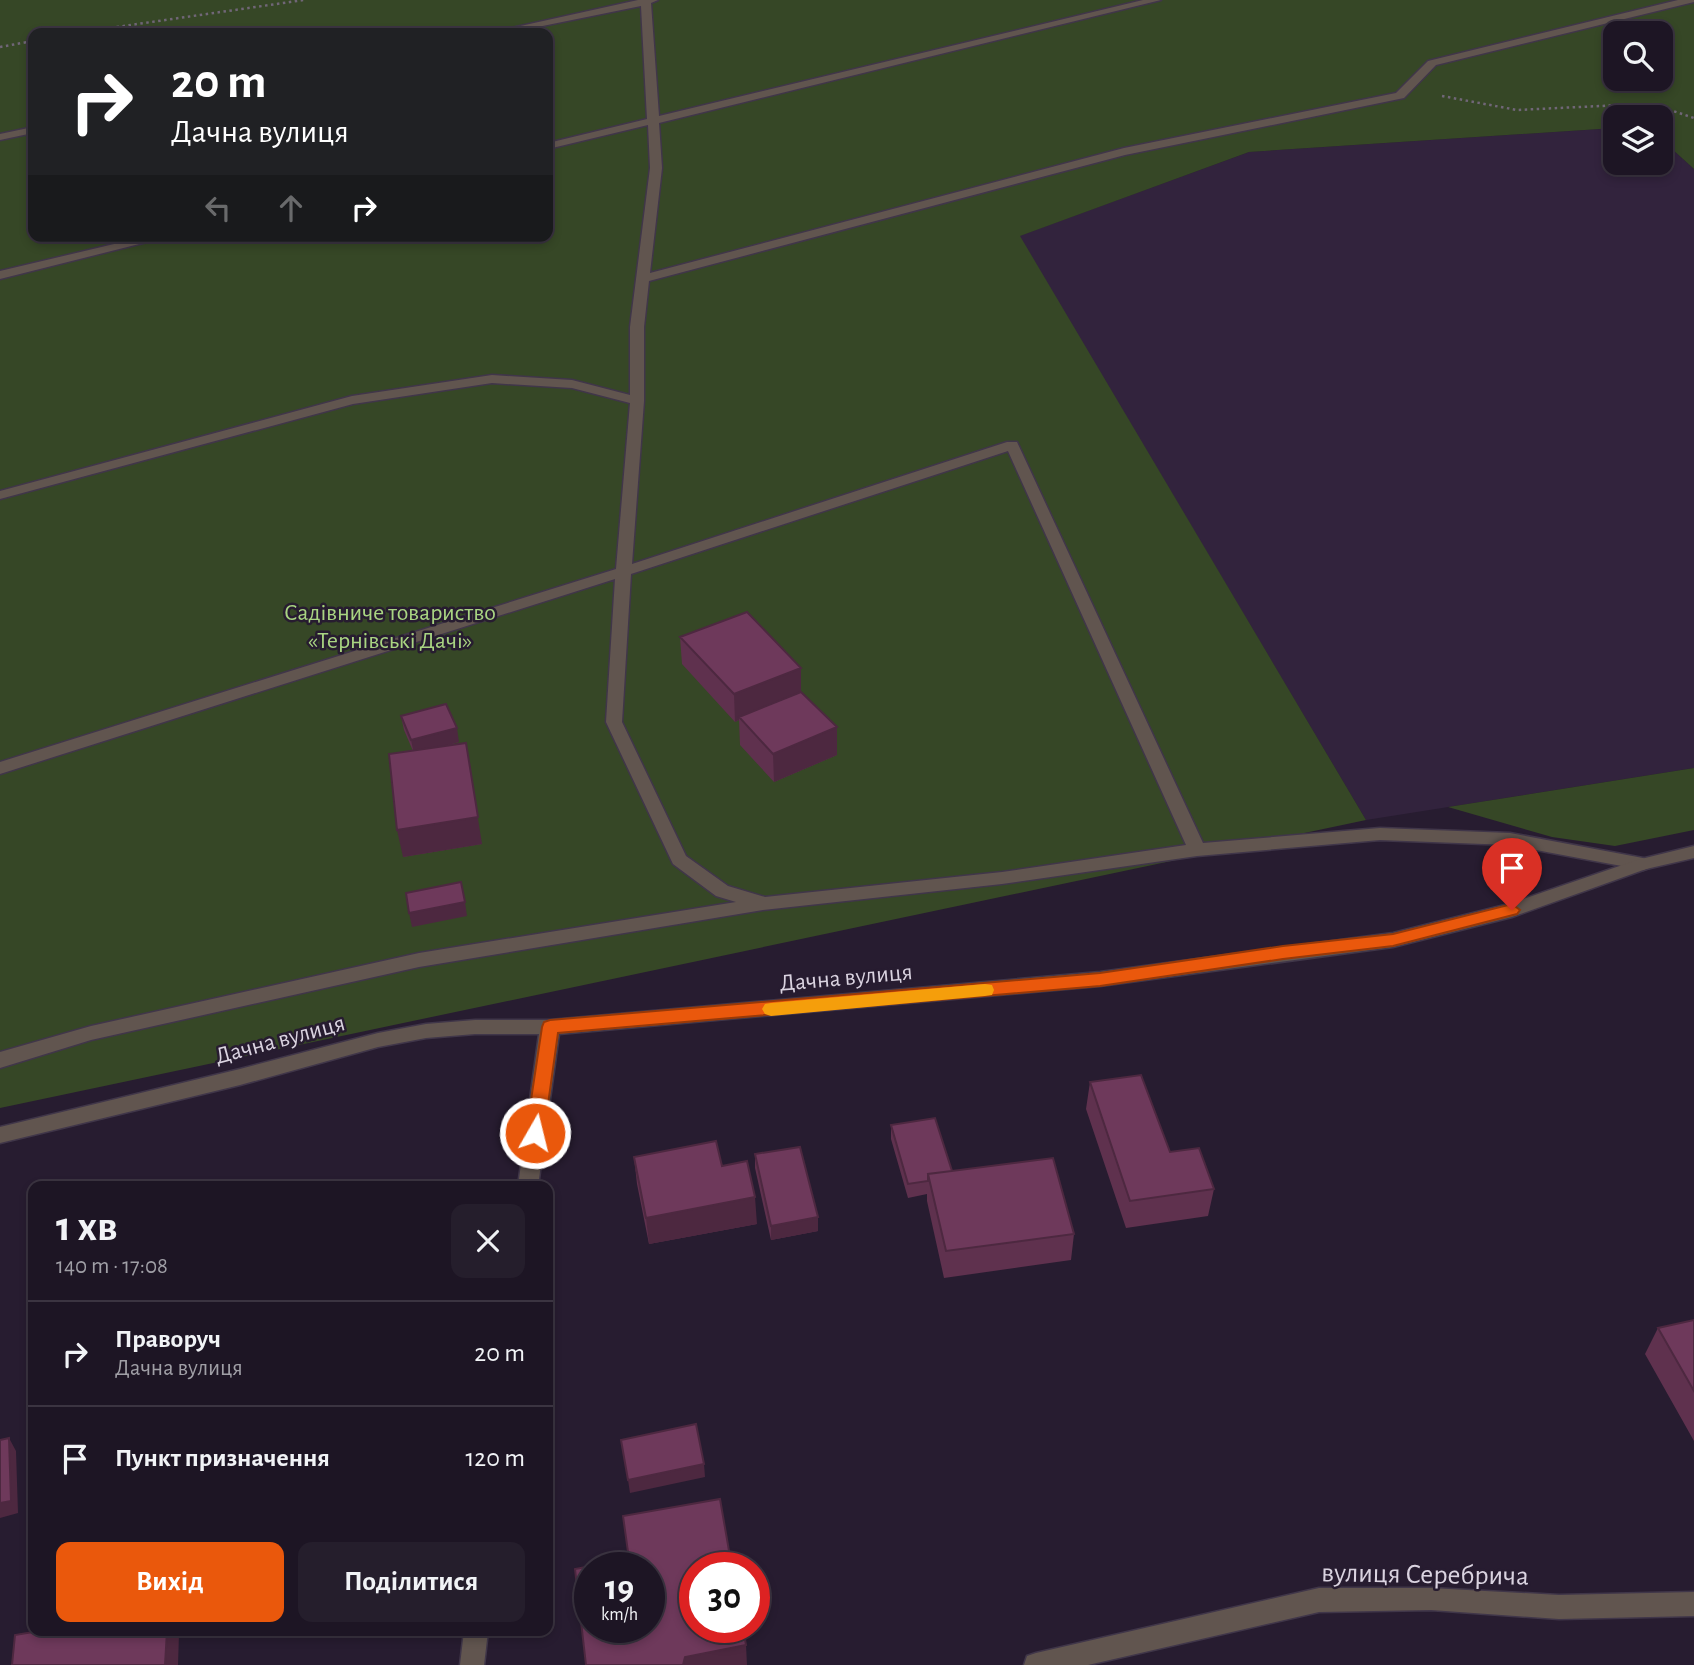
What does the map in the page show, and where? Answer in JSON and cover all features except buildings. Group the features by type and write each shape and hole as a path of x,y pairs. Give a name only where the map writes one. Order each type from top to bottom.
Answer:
{"street":[{"path":"553,145 1156,0"},
{"path":"643,279 1124,152 1400,96 1432,63 1691,0"},
{"path":"518,28 650,1 656,167 637,327 637,401 614,722 679,860 722,891 765,904"},
{"path":"0,138 28,131"},
{"path":"0,275 140,242"},
{"path":"0,495 352,400 492,379 572,384 637,401"},
{"path":"0,768 625,571 1012,445 1197,850"},
{"path":"0,1060 91,1034 419,960 765,904 1002,878 1197,850 1380,834 1510,839 1643,864"},
{"name":"Дачна вулиця","path":"0,1135 240,1077 378,1040 426,1031 475,1027 550,1027 1100,979 1393,940 1512,910 1643,864 1694,852"},
{"path":"529,1181 550,1027"},
{"name":"вулиця Серебрича","path":"1036,1665 1319,1600 1431,1599 1559,1607 1694,1604"},
{"path":"472,1665 475,1636"}],"path":[{"path":"105,28 304,0"},
{"path":"0,47 28,42"},
{"path":"1406,90 1517,110 1621,104 1670,110 1694,118"}],"shaded area":[{"path":"1603,129 1603,175 1673,175 1673,150 1694,169 1694,768 1366,820 1019,236 1249,152"}],"green space":[{"name":"Садівниче товариство «Тернівські Дачі»","path":"0,0 1694,0 1694,169 1673,150 1673,105 1603,105 1603,129 1249,152 1020,236 1366,820 0,1108"},
{"path":"1694,768 1694,830 1615,846 1552,837 1448,807"}],"slow traffic":[{"path":"771,1009 985,990"}],"route":[{"path":"535,1133 550,1027 1100,979 1393,940 1512,910"}]}
